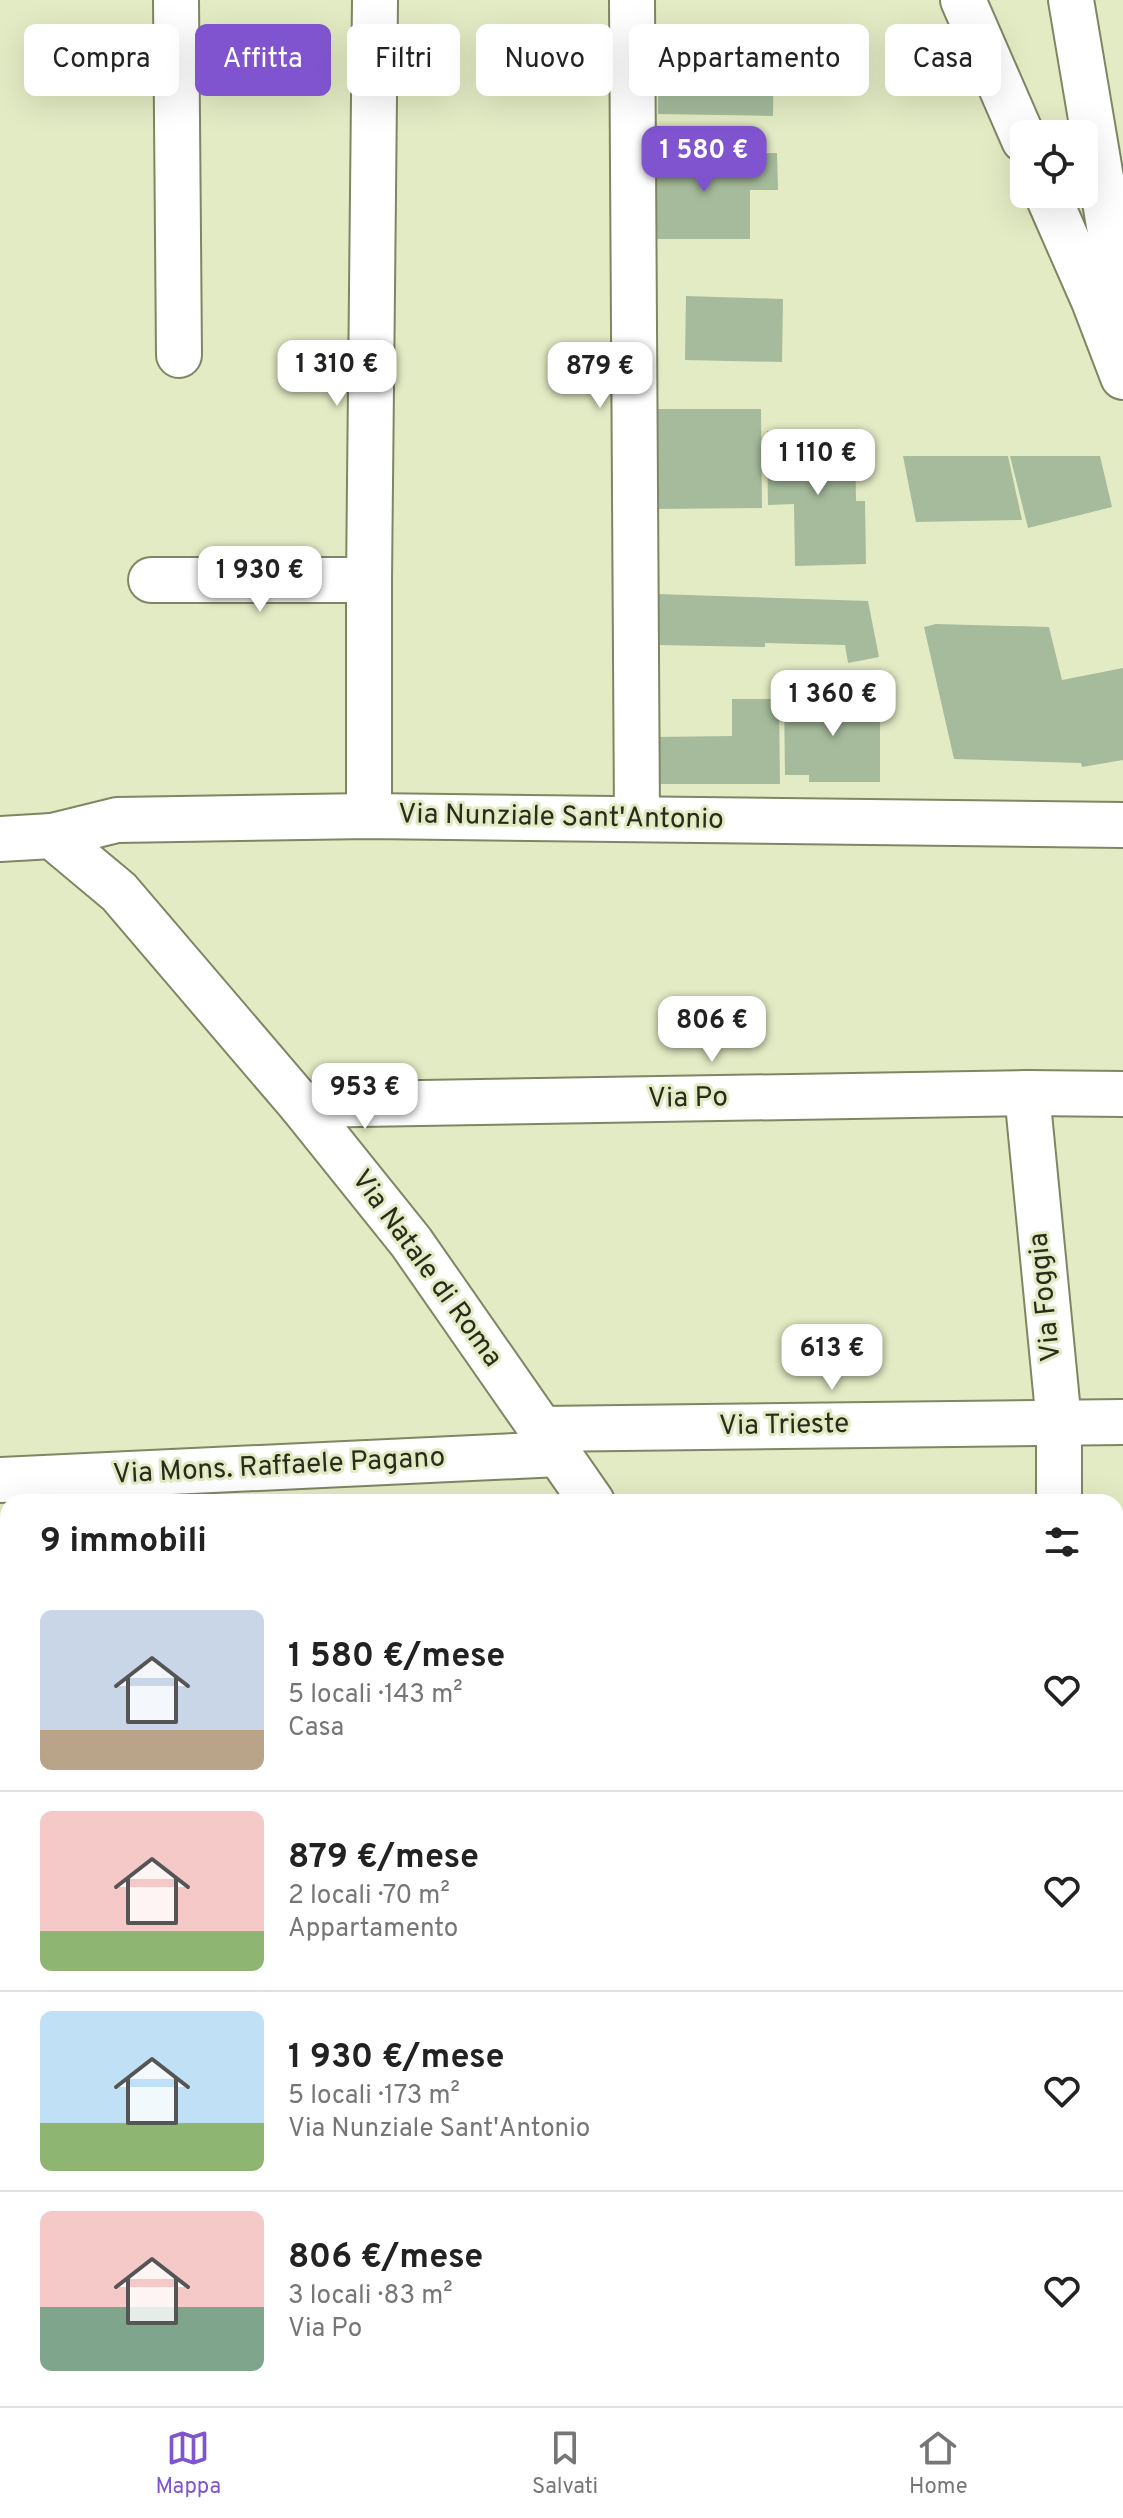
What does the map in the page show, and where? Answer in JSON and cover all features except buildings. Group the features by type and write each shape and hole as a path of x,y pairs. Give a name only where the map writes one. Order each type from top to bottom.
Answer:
{"main road":[{"path":"176,0 179,355"},
{"path":"369,816 375,0"},
{"path":"632,0 637,819"},
{"path":"963,0 1015,120"},
{"path":"1071,0 1115,264 1113,300 1123,377"},
{"path":"1056,208 1113,300"},
{"path":"151,580 369,580"},
{"name":"Via Nunziale Sant'Antonio","path":"0,839 52,836 117,820 369,816 1123,825"},
{"name":"Via Natale di Roma","path":"52,836 119,892 301,1105 411,1242 586,1494"},
{"name":"Via Foggia","path":"1027,1093 1059,1423 1059,1494"},
{"name":"Via Po","path":"301,1105 1123,1094"},
{"name":"Via Trieste","path":"550,1442 1123,1422"},
{"name":"Via Mons. Raffaele Pagano","path":"0,1480 550,1442"}]}
